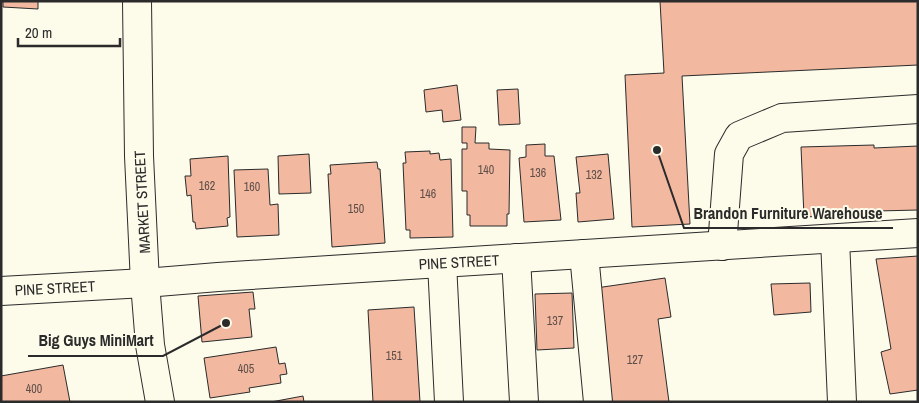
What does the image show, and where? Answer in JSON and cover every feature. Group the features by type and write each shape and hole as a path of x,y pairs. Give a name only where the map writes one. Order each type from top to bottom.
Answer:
{"street":[{"name":"MARKET STREET","path":"137,1 145,284 150,345 160,402"},
{"path":"722,246 729,154 739,136 782,118 918,109"},
{"name":"PINE STREET","path":"1,291 145,284 218,277 918,234"},
{"path":"835,239 842,402"},
{"path":"584,254 598,402"},
{"path":"516,258 524,402"},
{"path":"442,263 449,402"}],"building":[{"path":"3,1 38,1 38,9 3,7"},
{"path":"660,1 918,1 918,65 682,76 690,224 632,227 625,75 664,73"},
{"path":"457,85 461,120 443,122 442,110 426,112 424,90"},
{"path":"518,89 520,124 499,125 497,90"},
{"path":"462,127 476,127 475,143 489,143 489,149 510,150 509,214 507,214 507,226 470,226 470,215 467,215 467,191 462,191 462,149 467,149 467,143 462,143"},
{"path":"545,144 545,156 554,156 561,220 524,222 519,158 526,157 526,145"},
{"path":"874,145 874,148 918,146 918,210 877,211 877,214 804,217 801,147"},
{"path":"430,151 430,154 439,153 440,160 451,159 453,237 410,238 410,230 406,230 403,163 406,163 405,152"},
{"path":"309,154 311,193 279,194 278,156"},
{"path":"608,154 614,219 578,222 576,193 580,193 576,157"},
{"path":"228,156 230,217 227,218 228,226 196,229 195,222 193,222 191,195 187,196 185,176 191,176 190,159"},
{"path":"377,162 378,169 380,169 385,243 332,247 328,174 331,174 330,165"},
{"path":"268,169 270,205 278,204 279,235 237,237 234,170"},
{"path":"918,256 918,390 890,394 881,352 891,349 876,259"},
{"path":"665,278 671,317 658,319 669,402 612,402 596,288"},
{"path":"810,283 811,312 774,315 771,284"},
{"path":"253,292 255,309 249,309 252,337 202,342 198,296"},
{"path":"572,293 574,348 537,350 535,294"},
{"path":"414,307 420,402 373,402 368,310"},
{"path":"276,347 279,364 285,363 287,374 280,375 281,383 249,388 250,392 210,398 204,358"},
{"path":"63,365 70,402 1,402 1,376"},
{"path":"303,396 304,402 271,402"}],"place":[{"name":"Brandon Furniture Warehouse","path":"657,150"},
{"name":"Big Guys MiniMart","path":"226,323"}]}
